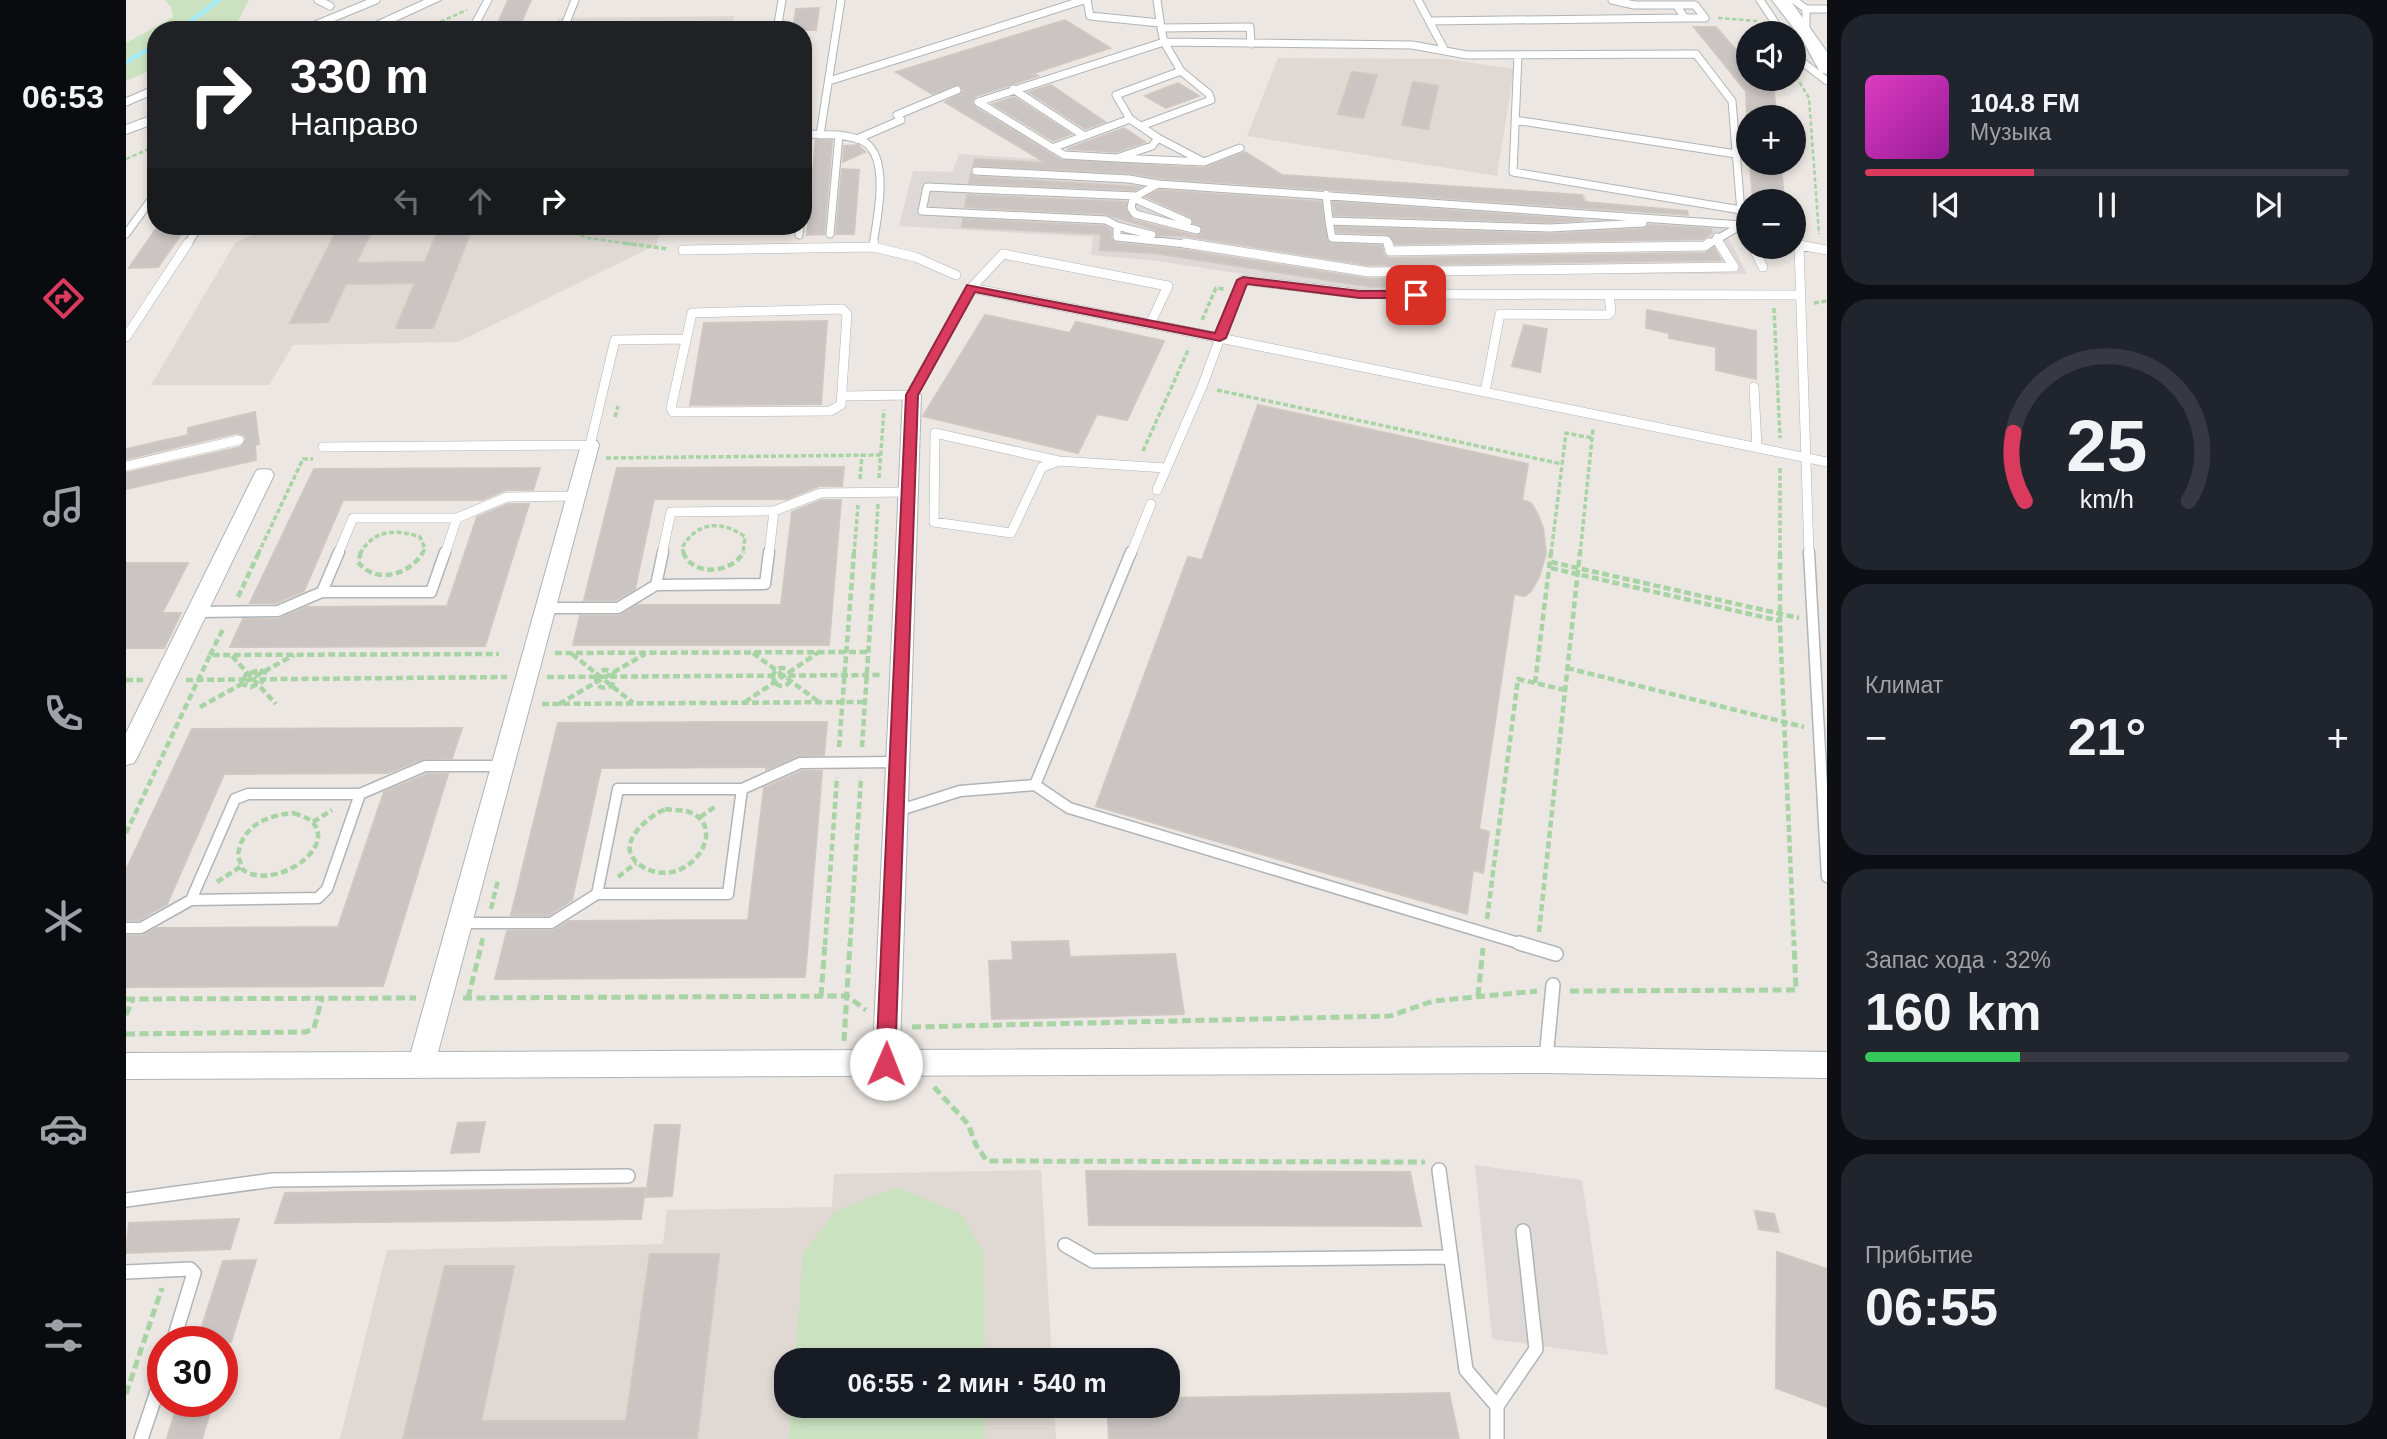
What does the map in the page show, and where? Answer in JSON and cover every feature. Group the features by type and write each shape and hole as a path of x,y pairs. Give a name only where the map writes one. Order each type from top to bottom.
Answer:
{"main road":[{"path":"1781,0 1797,21"},
{"path":"1806,33 1827,68"}],"street":[{"path":"390,21 435,0"},
{"path":"126,130 147,122"},
{"path":"886,1064 912,395"},
{"path":"421,1065 576,496 597,452"},
{"path":"126,756 264,475"},
{"path":"126,1066 1546,1060 1827,1065"}],"lane":[{"path":"317,0 330,6"},
{"path":"325,21 376,0"},
{"path":"567,21 575,0"},
{"path":"778,21 782,0"},
{"path":"820,135 841,0"},
{"path":"829,81 1086,0 1090,16 1161,26 1250,27 1251,44"},
{"path":"1141,126 1211,100 1209,94 1181,71 1164,42 1157,0"},
{"path":"1418,0 1445,51"},
{"path":"1429,21 1705,18 1695,5 1634,5 1612,0"},
{"path":"1760,0 1774,21"},
{"path":"1794,0 1806,9 1827,8 1822,0"},
{"path":"477,21 487,1"},
{"path":"1676,5 1685,18"},
{"path":"1806,9 1806,21"},
{"path":"1240,148 1204,162 1064,155 978,103 1013,89 1164,42 1412,45 1467,55 1696,54 1732,101 1736,154 1515,120"},
{"path":"1518,55 1513,172 1736,209"},
{"path":"1806,65 1827,81"},
{"path":"1181,71 1116,95 1130,119 1158,138 1204,162"},
{"path":"1013,89 1083,135"},
{"path":"857,139 901,120 897,115 957,90"},
{"path":"126,102 147,93"},
{"path":"1052,148 1130,119"},
{"path":"812,134 839,135 857,139 870,146 880,180 873,247"},
{"path":"830,234 839,135"},
{"path":"1117,158 1152,146 1158,138"},
{"path":"976,171 1129,179 1158,184 1736,225"},
{"path":"1158,184 1134,197 1131,208 1135,214 1197,230 1200,228 1134,197 927,187 922,211 1106,220 1117,226 1116,237 1185,243 1369,272 1734,267 1717,237"},
{"path":"1326,194 1332,238 1387,240 1390,251 1705,246 1717,237 1736,230"},
{"path":"126,234 147,205"},
{"path":"1329,221 1550,228 1688,221"},
{"path":"126,337 193,235"},
{"path":"683,250 873,247 915,257 956,275"},
{"path":"1806,247 1827,250"},
{"path":"842,396 912,395 971,288 1003,254 1168,286 1150,324"},
{"path":"1759,259 1763,267"},
{"path":"1797,259 1804,457 1827,877"},
{"path":"1157,490 1202,387 1243,280 1360,294 1800,295"},
{"path":"971,288 1827,462"},
{"path":"1485,392 1500,314 1608,315 1611,312 1609,295"},
{"path":"842,309 847,314 842,396 841,405 830,411 673,412 689,317 700,311 842,309"},
{"path":"323,447 597,452 615,340 685,339"},
{"path":"1755,387 1757,448"},
{"path":"1059,461 1042,467 1011,533 933,522 935,433 1059,461 1166,468"},
{"path":"126,466 239,440"},
{"path":"656,585 671,512 774,511 821,494 908,492"},
{"path":"322,592 353,518 457,518 507,497 576,496"},
{"path":"1035,785 1151,504"},
{"path":"545,608 618,608 656,585 765,584 774,511"},
{"path":"197,612 278,611 322,592 431,592 457,518"},
{"path":"597,894 618,789 742,789 800,763 898,762"},
{"path":"191,900 236,799 248,794 360,794 425,766 502,766"},
{"path":"897,811 960,791 1035,785 1069,808 1556,954"},
{"path":"460,923 551,923 597,894 728,894 742,789"},
{"path":"126,928 141,928 191,900 312,900 323,895 360,794"},
{"path":"1546,1060 1553,988"},
{"path":"1439,1170 1466,1370 1497,1406"},
{"path":"126,1200 273,1180 628,1176"},
{"path":"1497,1439 1497,1406 1536,1349 1523,1231"},
{"path":"1065,1245 1093,1261 1451,1257"},
{"path":"126,1272 190,1269 194,1273 178,1326"},
{"path":"141,1439 148,1417"}],"path":[{"path":"441,21 487,1"},
{"path":"1717,17 1742,21"},
{"path":"1805,91 1809,98 1818,232"},
{"path":"126,159 147,150"},
{"path":"580,235 683,250"},
{"path":"1136,466 1216,288 1238,292"},
{"path":"887,1027 1390,1016 1433,1001 1553,988 1796,989 1780,621 1780,453 1775,308 1762,308"},
{"path":"1219,377 1214,389 1562,464"},
{"path":"842,1065 885,395"},
{"path":"1533,991 1595,414"},
{"path":"1535,682 1566,433 1592,438"},
{"path":"597,452 881,455"},
{"path":"821,996 862,455"},
{"path":"722,525 732,527 745,537 747,543 742,557 734,563 715,569 696,567 688,562 682,548 685,541 700,528 722,525"},
{"path":"404,531 413,533 424,542 425,549 416,563 408,569 387,576 368,573 358,562 359,554 363,546 381,534 404,531"},
{"path":"1551,565 1813,621"},
{"path":"1578,571 1780,621"},
{"path":"752,652 819,703"},
{"path":"745,703 819,652"},
{"path":"555,653 869,652"},
{"path":"570,653 633,704"},
{"path":"558,704 595,682 606,670 613,672 647,653"},
{"path":"126,833 210,655 499,654"},
{"path":"231,655 276,705"},
{"path":"200,707 295,655"},
{"path":"786,668 791,671 793,677 783,685 774,683 771,678 776,670 786,668"},
{"path":"1567,668 1819,731"},
{"path":"242,684 248,673 256,670 264,672"},
{"path":"242,684 248,687 258,685 264,678 264,672"},
{"path":"595,682 601,687 610,685 616,678 613,672"},
{"path":"1478,996 1518,679 1565,690"},
{"path":"542,704 865,702"},
{"path":"665,810 691,812 706,825 708,835 702,855 693,864 669,873 646,869 636,863 631,853 634,831 642,821 665,810"},
{"path":"294,813 305,816 313,822 318,839 314,849 296,868 270,877 247,874 236,857 238,846 254,825 267,818 294,813"},
{"path":"126,1015 130,999 847,996"},
{"path":"126,1034 306,1032 314,1028 322,998"},
{"path":"916,1064 968,1124 976,1145 987,1160 1420,1160 1439,1170"},
{"path":"126,1394 168,1270"}],"shaded area":[{"path":"734,16 733,21 557,21 558,18"},
{"path":"1278,58 1446,59 1514,69 1497,176 1247,136"},
{"path":"959,154 1585,195 1591,208 1721,223 1736,252 1736,259 1739,259 1747,274 1433,274 1423,291 1361,292 1151,260 1091,255 1093,237 899,226 913,171 952,172"},
{"path":"252,235 659,235 656,245 458,342 293,345 269,385 151,385 235,243"},
{"path":"1475,1165 1582,1180 1608,1355 1492,1339"},
{"path":"1041,1170 1051,1348 774,1348 774,1418 1055,1418 1056,1439 340,1439 387,1250 663,1244 667,1210 832,1207 834,1174"}],"green space":[{"path":"165,0 249,0 238,21 166,21 173,17 171,7"},
{"path":"147,31 147,72 126,81 126,43"},
{"path":"897,1187 961,1214 984,1253 985,1348 796,1348 803,1253 836,1211"},
{"path":"790,1418 985,1418 985,1439 789,1439"}],"building":[{"path":"508,0 531,0 522,21 499,21"},
{"path":"819,8 816,30 812,30 812,21 794,21 796,9"},
{"path":"1065,20 1110,48 1034,73 1038,76 976,96 972,102 975,107 1061,160 1204,168 1245,152 1282,175 1582,195 1584,202 1687,211 1688,215 1159,178 1129,173 973,166 975,159 1046,163 945,102 961,94 963,90 960,85 932,94 896,72"},
{"path":"1694,27 1716,27 1736,50 1736,79"},
{"path":"1352,72 1377,75 1363,118 1338,114"},
{"path":"1413,82 1438,86 1428,129 1402,125"},
{"path":"1178,83 1199,96 1166,108 1145,96"},
{"path":"1051,85 1105,122 1085,129 1029,92"},
{"path":"1746,91 1774,92 1775,105 1747,105"},
{"path":"1014,97 1071,134 1053,141 993,104"},
{"path":"1124,128 1145,142 1116,152 1067,149"},
{"path":"816,140 832,141 830,167 827,168 830,168 824,234 812,235 812,182"},
{"path":"858,145 865,152 843,162 844,146"},
{"path":"842,169 859,170 854,234 836,234"},
{"path":"971,174 976,177 1140,187 1135,190 969,183"},
{"path":"1751,175 1782,175 1783,189 1752,189"},
{"path":"1159,190 1321,202 1329,243 1382,246 1384,255 1390,258 1705,253 1714,248 1721,260 1369,265 1186,236 1158,235 1154,229 1106,214 965,207 967,195 1126,202 1126,210 1133,220 1195,236 1201,235 1203,228 1194,223 1191,217 1147,197"},
{"path":"1333,202 1584,220 1550,222 1334,215"},
{"path":"963,219 1104,226 1111,230 1111,239 1116,243 1184,250 1368,279 1418,278 1421,284 1373,287 1154,253 1100,250 1101,234 962,227"},
{"path":"1649,225 1711,229 1712,233 1703,239 1395,244 1389,234 1337,232 1336,227 1550,234 1643,229"},
{"path":"152,235 181,235 158,267 129,268"},
{"path":"334,235 370,235 356,263 425,262 436,235 469,235 433,328 396,328 415,283 346,284 328,322 290,323"},
{"path":"1647,310 1756,331 1756,379 1716,370 1716,347 1669,338 1669,333 1646,328"},
{"path":"985,315 1070,333 1076,322 1164,341 1127,420 1097,414 1078,453 923,416"},
{"path":"827,321 821,404 690,405 704,323"},
{"path":"1524,325 1547,329 1540,372 1512,366"},
{"path":"1258,405 1528,464 1522,500 1531,503 1538,515 1543,528 1546,553 1539,577 1531,591 1525,596 1514,594 1479,829 1489,832 1483,873 1473,870 1467,914 1096,806 1188,557 1202,560"},
{"path":"255,412 259,444 255,445 256,460 126,489 126,473 241,447 246,439 244,435 237,433 126,459 126,449 188,435 188,428"},
{"path":"844,467 842,486 819,486 787,499 654,499 635,589 616,600 584,600 617,468"},
{"path":"540,468 533,490 506,490 482,500 343,500 304,591 276,603 250,603 314,469"},
{"path":"822,500 841,500 829,645 573,645 580,616 619,616 637,605 781,605 792,512"},
{"path":"508,504 529,504 485,646 230,647 243,619 279,619 307,607 447,606 477,517"},
{"path":"126,563 188,563 162,613 181,613 164,648 126,648"},
{"path":"827,722 824,755 797,756 766,770 766,767 601,768 572,900 549,915 511,915 558,723"},
{"path":"462,728 452,758 422,759 388,773 224,774 167,904 139,920 126,920 126,870 192,729"},
{"path":"802,771 822,771 805,977 495,979 507,931 552,931 569,921 748,920 764,788"},
{"path":"427,774 448,774 383,986 126,987 126,936 142,936 157,928 338,927 384,792"},
{"path":"1068,941 1070,957 1175,954 1184,1014 992,1019 989,961 1013,960 1012,942"},
{"path":"485,1122 479,1152 451,1153 458,1123"},
{"path":"655,1125 680,1125 672,1196 646,1197"},
{"path":"1086,1171 1410,1172 1421,1226 1089,1225"},
{"path":"645,1188 641,1219 275,1223 285,1193"},
{"path":"1755,1211 1774,1214 1779,1232 1759,1229"},
{"path":"239,1219 230,1249 126,1253 129,1223"},
{"path":"1777,1252 1827,1269 1827,1407 1776,1388"},
{"path":"650,1254 719,1254 697,1439 403,1439 445,1266 514,1266 481,1421 626,1421"},
{"path":"256,1260 236,1326 202,1326 223,1261"},
{"path":"1449,1393 1459,1439 1109,1439 1108,1418 1180,1418 1180,1398"},
{"path":"174,1417 209,1417 202,1439 167,1439"}],"waterway":[{"path":"191,21 219,0"},
{"path":"126,62 147,50"}],"route":[{"path":"886,1064 912,395 971,288 1220,338 1243,280 1360,294 1416,295"}]}
